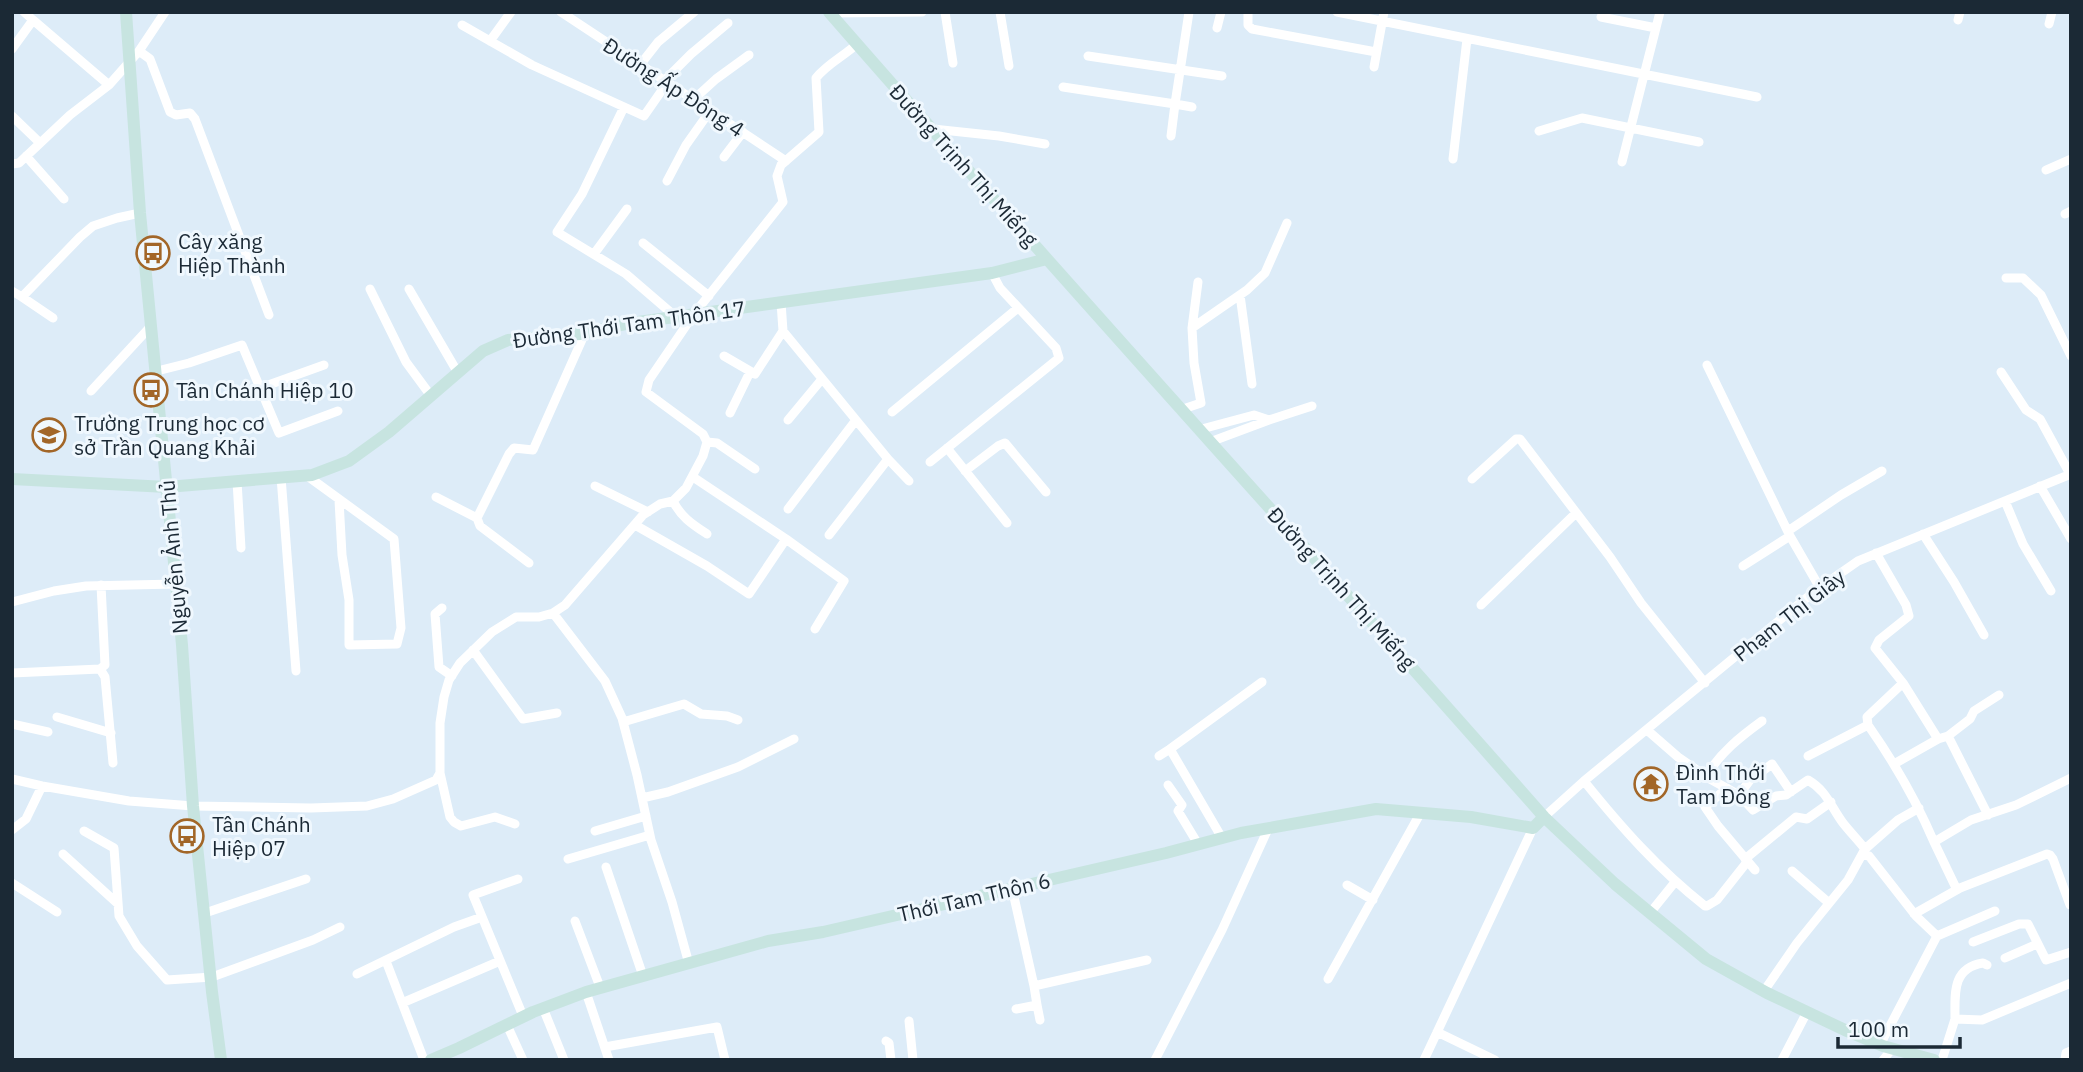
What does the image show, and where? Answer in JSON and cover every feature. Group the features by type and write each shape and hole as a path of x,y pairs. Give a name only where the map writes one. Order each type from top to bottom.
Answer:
{"main road":[{"name":"Nguyễn Ảnh Thủ","path":"126,12 135,56 140,213 157,371 193,806 221,1060"},
{"name":"Đường Trịnh Thị Miếng","path":"829,13 1544,817 1584,856 1706,959 1764,991 1886,1047 1934,1060"},
{"name":"Đường Thới Tam Thôn 17","path":"12,479 167,487 306,475 349,461 389,432 483,351 508,340 584,333 631,323 992,273 1047,260"},
{"name":"Thới Tam Thôn 6","path":"431,1060 523,1016 600,987 768,941 823,932 1222,838 1376,809 1471,817 1532,828"},
{"path":"1532,828 1544,817"}],"street":[{"path":"24,12 108,85"},
{"path":"12,164 19,163 39,142 108,85 135,56 165,12"},
{"path":"490,41 511,12"},
{"name":"Đường Ấp Đông 4","path":"561,12 786,160"},
{"path":"640,65 658,42 694,12"},
{"path":"829,13 922,12"},
{"path":"945,12 953,62"},
{"path":"1000,12 1009,66"},
{"path":"1171,136 1189,12"},
{"path":"1217,29 1221,12"},
{"path":"1248,12 1248,24 1252,29 1376,52"},
{"path":"1337,12 1384,17 1467,39 1757,97"},
{"path":"1623,158 1660,12"},
{"path":"2049,24 2052,12"},
{"path":"1374,67 1384,17"},
{"path":"1601,18 1656,28"},
{"path":"12,49 33,20"},
{"path":"462,25 532,65 644,116 666,82 691,54 728,23"},
{"path":"1453,159 1467,39"},
{"path":"515,824 495,817 461,825 450,817 440,773 440,723 444,697 452,676 460,663 492,632 516,617 539,617 553,613 565,605 648,512 660,504 673,501 686,488 707,442 703,434 646,392 649,380 694,314 783,202 776,176 781,165 819,132 816,78 821,71 857,44"},
{"path":"693,100 749,55"},
{"path":"135,56 150,59 170,112 176,115 190,113 195,119 269,315"},
{"path":"1088,56 1222,76"},
{"path":"1063,87 1192,107"},
{"path":"624,107 582,194 557,232 626,274 676,317"},
{"path":"667,181 686,145 710,111"},
{"path":"12,116 39,142"},
{"path":"1539,131 1582,118 1699,142"},
{"path":"933,130 999,136 1045,144"},
{"path":"724,157 743,132"},
{"path":"26,156 64,199"},
{"path":"2046,170 2071,159"},
{"path":"593,254 627,209"},
{"path":"22,297 93,226 140,213"},
{"path":"1192,328 1240,295 1265,273 1287,223"},
{"path":"643,243 709,296"},
{"path":"929,462 1059,358 1056,348 1000,288 992,273"},
{"path":"2006,278 2023,278 2041,295 2071,356"},
{"path":"1180,410 1201,403 1194,363 1192,328 1198,282"},
{"path":"370,289 406,362 431,396"},
{"path":"409,289 458,373"},
{"path":"12,291 53,318"},
{"path":"1240,295 1252,384"},
{"path":"781,302 783,331 909,481"},
{"path":"892,412 1018,307"},
{"path":"91,391 152,326"},
{"path":"724,356 755,374 783,331"},
{"path":"477,519 514,447 533,450 584,333"},
{"path":"157,371 242,345 279,433 338,411"},
{"path":"260,387 324,365"},
{"path":"1707,365 1789,534 1820,588"},
{"path":"730,413 750,372"},
{"path":"2001,372 2026,410 2040,419 2070,474"},
{"path":"788,420 822,379"},
{"path":"1210,442 1269,419 1312,407"},
{"path":"1198,430 1254,415 1269,419"},
{"path":"788,509 856,421"},
{"path":"1472,479 1519,438 1611,558 1641,603 1705,683"},
{"path":"707,442 718,443 755,470"},
{"path":"965,471 1005,443 1046,492"},
{"path":"947,448 1007,523"},
{"path":"829,535 888,459"},
{"path":"1743,566 1841,495 1882,471"},
{"name":"Phạm Thị Giây","path":"1544,817 1584,781 1820,588 1858,561 2070,474"},
{"path":"306,475 394,539 401,628 397,644 349,645 349,600 342,555 339,500"},
{"path":"281,477 296,671"},
{"path":"693,477 844,581 815,629"},
{"path":"237,481 242,548"},
{"path":"595,486 648,512"},
{"path":"2040,486 2071,539"},
{"path":"436,497 477,519 480,526 529,563"},
{"path":"673,501 687,521 707,534"},
{"path":"2005,501 2023,544 2052,591"},
{"path":"1480,606 1579,516"},
{"path":"635,525 708,566 749,594 786,539"},
{"path":"1923,534 1984,635"},
{"path":"1876,553 1909,615 1879,640 1875,648 1903,683 1938,739"},
{"path":"12,602 54,591 101,585 176,584"},
{"path":"12,673 100,669 104,665 101,585"},
{"path":"442,608 435,614 439,667 452,676"},
{"path":"553,613 604,681 623,722 650,835 689,964"},
{"path":"473,650 523,719 557,713"},
{"path":"100,669 105,677 114,763"},
{"path":"1159,756 1262,682"},
{"path":"1903,683 1867,717 1868,725 1919,808 1957,890"},
{"path":"1894,764 1948,736 1970,719 1974,710 1999,695"},
{"path":"623,722 684,704 701,714 718,714 738,720"},
{"path":"57,717 111,733"},
{"path":"1706,776 1732,743 1762,721"},
{"path":"12,724 48,732"},
{"path":"1808,756 1868,725"},
{"path":"1647,730 1678,757 1739,795 1753,810 1776,796 1786,795 1808,779 1818,786 1864,852 1914,914 1937,936"},
{"path":"1948,736 1988,815"},
{"path":"642,799 738,767 794,739"},
{"path":"1170,749 1222,838"},
{"path":"1739,795 1750,780 1772,764 1791,792"},
{"path":"12,779 129,801 193,806 312,808 367,806 400,796 436,780 440,773"},
{"path":"1934,842 1971,820 2016,805 2071,778"},
{"path":"1584,781 1615,819 1675,882 1707,906 1717,900 1746,860 1796,817 1807,818 1831,802"},
{"path":"1168,785 1182,805 1178,811 1198,845"},
{"path":"12,830 26,819 42,786"},
{"path":"1727,788 1705,807 1755,870"},
{"path":"1764,991 1797,943 1848,880 1864,852 1898,820 1919,808"},
{"path":"1328,979 1421,812"},
{"path":"595,831 646,816"},
{"path":"1424,1060 1532,828"},
{"path":"1155,1060 1222,930 1268,829"},
{"path":"84,831 114,848 119,916 138,946 167,980 212,977 340,928"},
{"path":"568,859 650,835"},
{"path":"64,854 118,904"},
{"path":"1914,914 1957,890 2048,854 2053,859 2070,905"},
{"path":"606,867 642,976"},
{"path":"1793,871 1829,903"},
{"path":"205,913 306,879"},
{"path":"518,879 473,895 523,1016"},
{"path":"1650,913 1675,882"},
{"path":"12,883 57,912"},
{"path":"1347,885 1373,900"},
{"path":"1013,888 1040,1020"},
{"path":"1884,1060 1886,1047 1937,936 1995,911"},
{"path":"357,974 482,916"},
{"path":"575,921 600,987"},
{"path":"1973,942 2019,924 2028,924 2046,960 2071,952"},
{"path":"2005,958 2037,944"},
{"path":"1034,986 1147,960"},
{"path":"386,961 424,1060"},
{"path":"402,1003 500,961"},
{"path":"1942,1060 1955,1019 1961,973 1973,964 1987,965"},
{"path":"1955,1019 1982,1020 2071,983"},
{"path":"586,992 609,1060"},
{"path":"1016,1009 1038,1005"},
{"path":"543,1008 564,1060"},
{"path":"1782,1060 1807,1012"},
{"path":"909,1021 913,1060"},
{"path":"507,1025 523,1060"},
{"path":"605,1048 718,1027 725,1060"},
{"path":"1437,1032 1495,1060"},
{"path":"886,1041 889,1043 891,1060"},
{"path":"2064,1060 2066,1053 2071,1051"}],"place":[{"name":"Cây xăng Hiệp Thành","path":"153,253"},
{"name":"Tân Chánh Hiệp 10","path":"151,390"},
{"name":"Trường Trung học cơ sở Trần Quang Khải","path":"49,435"},
{"name":"Đình Thới Tam Đông","path":"1651,784"},
{"name":"Tân Chánh Hiệp 07","path":"187,836"}]}
